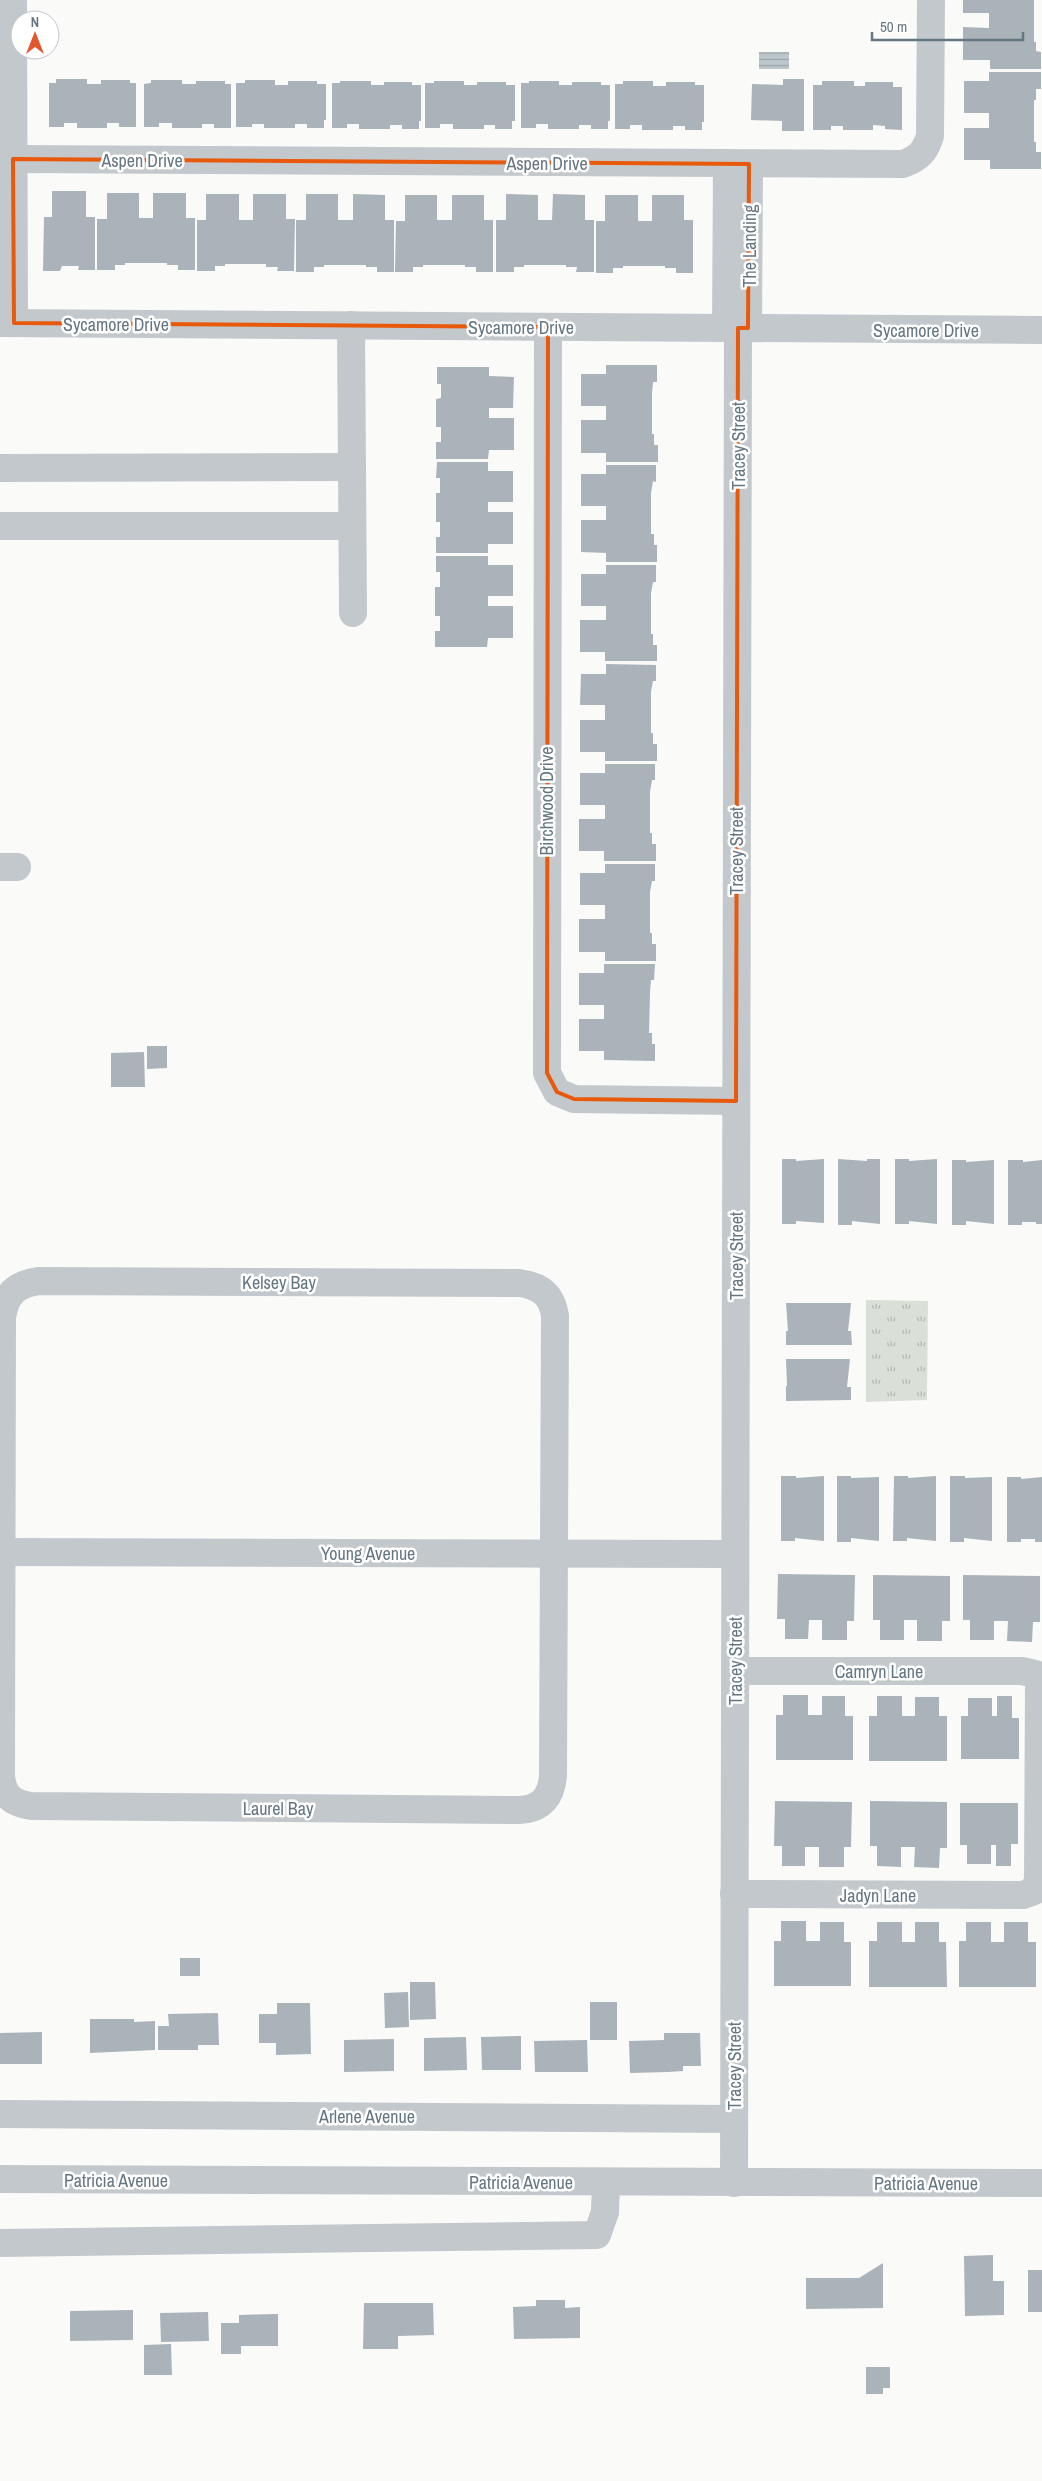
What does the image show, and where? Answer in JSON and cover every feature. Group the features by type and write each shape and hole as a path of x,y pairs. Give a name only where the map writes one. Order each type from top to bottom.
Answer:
{"street":[{"path":"7,323 13,159 13,0"},
{"name":"Aspen Drive","path":"13,159 903,164 917,159 926,148 930,136 931,0"},
{"name":"The Landing","path":"737,328 738,164"},
{"name":"Sycamore Drive","path":"7,323 1042,330"},
{"path":"350,325 353,613"},
{"name":"Birchwood Drive","path":"548,327 547,1074 557,1092 574,1099 736,1101"},
{"name":"Tracey Street","path":"734,2183 737,328"},
{"path":"0,468 352,467"},
{"path":"0,526 352,526"},
{"name":"Kelsey Bay","path":"0,1552 3,1309 12,1291 20,1285 39,1281 519,1283 538,1288 550,1298 554,1316 555,1554"},
{"name":"Young Avenue","path":"0,1552 735,1554"},
{"name":"Laurel Bay","path":"0,1552 0,1776 4,1792 15,1802 31,1806 509,1810 529,1810 538,1807 548,1796 553,1781 555,1554"},
{"name":"Camryn Lane","path":"735,1671 1022,1671 1035,1674 1040,1684 1038,1880 1034,1891 1022,1895"},
{"name":"Jadyn Lane","path":"734,1894 1022,1895"},
{"name":"Arlene Avenue","path":"0,2114 733,2119"},
{"name":"Patricia Avenue","path":"0,2179 1042,2183"},
{"path":"0,2243 597,2235 605,2212 606,2182"}],"highlighted area":[{"path":"13,159 749,164 748,328 738,328 736,1101 574,1099 557,1092 547,1073 548,327 14,323"}],"green space":[{"path":"866,1300 928,1301 927,1400 866,1402"}],"shaded area":[{"path":"759,52 789,52 789,69 759,69"}],"building":[{"path":"963,0 1034,0 1034,42 1036,42 1036,51 1041,52 1041,69 990,69 990,60 963,60 963,27 989,28 989,13 963,13"},
{"path":"989,72 1041,72 1041,89 1036,89 1036,100 1034,100 1034,142 1036,142 1036,152 1041,152 1041,169 990,169 990,160 964,160 964,128 989,128 989,113 964,113 964,81 989,81"},
{"path":"56,79 87,79 87,84 101,84 101,80 130,80 130,83 136,83 136,127 119,127 119,123 107,123 107,128 77,128 77,123 64,123 64,127 49,127 49,83 56,83"},
{"path":"783,79 804,79 804,131 782,131 782,121 751,120 752,84 783,85"},
{"path":"151,80 182,80 182,84 196,84 196,81 225,81 225,84 231,84 231,128 214,128 214,124 202,124 202,128 172,128 172,123 159,123 159,127 144,127 144,84 151,83"},
{"path":"245,80 275,80 275,85 288,85 288,81 317,81 317,84 326,84 326,120 324,120 324,128 307,128 307,124 295,124 295,128 264,128 264,124 252,124 252,127 236,127 236,83 245,83"},
{"path":"340,81 371,81 371,85 384,85 384,82 412,82 412,85 421,85 421,121 419,121 419,129 402,129 402,125 390,125 390,129 359,129 359,124 347,124 347,128 332,128 332,83 340,83"},
{"path":"434,81 464,81 464,85 477,85 477,82 506,82 506,85 515,85 515,121 512,121 512,129 495,129 495,125 484,125 484,129 453,129 453,124 440,124 440,128 425,128 425,83 434,83"},
{"path":"529,81 559,81 559,85 572,85 572,82 601,82 601,85 610,85 610,121 608,121 608,129 591,129 591,125 579,125 579,129 548,129 548,124 536,124 536,128 521,128 521,83 529,83"},
{"path":"623,81 653,81 653,86 666,86 666,82 695,82 695,85 704,85 704,122 702,122 702,130 685,130 685,126 673,126 673,130 642,130 642,125 630,125 630,129 615,129 615,84 623,84"},
{"path":"822,81 854,81 854,86 865,86 865,82 893,82 893,87 902,87 902,130 885,129 885,126 873,125 873,130 843,130 843,126 831,126 831,130 813,130 813,85 822,85"},
{"path":"52,191 86,191 86,217 95,217 95,270 78,270 79,266 62,266 60,271 43,271 44,217 52,217"},
{"path":"107,193 139,193 139,218 153,218 153,193 186,193 186,218 195,218 195,270 178,270 178,265 167,265 167,263 125,263 125,265 115,265 115,270 97,270 97,219 107,219"},
{"path":"206,194 239,194 239,220 253,220 253,194 286,194 286,219 295,219 294,271 277,271 278,267 266,267 266,264 225,264 225,266 215,266 215,271 197,271 197,220 206,220"},
{"path":"306,194 338,194 338,220 353,220 353,194 385,195 385,220 394,220 394,272 377,272 377,267 366,267 366,265 324,265 324,267 314,267 314,272 296,272 296,220 306,220"},
{"path":"506,194 538,195 538,220 552,220 553,194 585,195 585,220 594,220 594,272 576,272 577,267 566,267 566,265 524,265 524,267 514,267 514,272 496,272 496,220 506,220"},
{"path":"405,195 437,195 437,220 452,220 452,195 484,195 484,220 493,220 493,272 476,272 476,267 465,267 465,265 423,265 423,267 413,267 413,272 395,272 396,221 405,221"},
{"path":"605,195 638,195 638,221 652,221 652,195 684,195 684,220 693,220 693,273 676,273 676,268 665,268 665,266 623,266 623,268 613,268 613,273 596,273 596,221 605,221"},
{"path":"606,365 657,365 657,382 653,382 652,393 652,434 654,434 654,445 658,445 658,462 606,462 606,453 581,453 581,420 606,420 606,406 581,406 581,374 606,374"},
{"path":"437,367 489,367 489,376 514,377 513,408 489,408 489,418 514,418 514,450 489,450 488,459 436,459 436,442 441,442 441,427 436,427 436,399 441,398 441,384 437,384"},
{"path":"437,462 488,462 488,471 513,471 513,502 488,502 488,512 513,512 513,544 488,544 488,553 436,553 436,537 440,537 440,522 436,522 436,493 440,493 440,478 436,478"},
{"path":"606,465 656,465 656,482 653,481 651,493 651,534 654,534 654,545 657,545 657,562 606,562 606,553 581,552 581,520 606,520 606,506 581,506 581,474 606,474"},
{"path":"436,556 488,556 488,565 513,565 513,596 488,596 488,606 513,606 513,638 488,638 487,647 435,647 435,631 440,631 440,616 435,616 435,587 440,587 440,572 436,572"},
{"path":"606,565 656,565 656,582 653,582 651,593 651,634 653,634 653,645 657,645 657,661 605,661 605,652 580,652 580,620 606,620 606,606 581,606 581,574 606,574"},
{"path":"606,664 656,665 656,681 653,681 651,692 651,733 653,733 653,744 657,744 657,761 605,761 605,752 580,752 580,720 605,720 605,705 580,705 581,674 606,674"},
{"path":"605,764 655,764 655,780 652,780 650,792 650,833 652,833 652,844 656,844 656,861 604,861 604,851 579,851 579,819 605,819 605,805 580,805 580,773 605,773"},
{"path":"605,864 655,864 655,881 652,881 650,892 650,933 652,933 652,944 656,944 656,961 605,961 605,952 579,952 579,919 605,919 605,905 580,905 580,873 605,873"},
{"path":"604,964 655,964 654,980 651,980 649,1033 652,1033 652,1044 655,1044 655,1061 604,1060 604,1051 579,1051 579,1019 604,1019 604,1005 579,1005 579,973 604,973"},
{"path":"147,1046 167,1046 167,1068 147,1069"},
{"path":"144,1052 145,1087 111,1087 111,1053"},
{"path":"782,1159 796,1159 796,1161 824,1159 824,1223 796,1221 796,1224 782,1224"},
{"path":"838,1159 867,1161 867,1159 880,1159 880,1224 852,1221 852,1225 838,1225"},
{"path":"895,1159 909,1159 909,1161 937,1159 937,1224 909,1221 909,1224 895,1224"},
{"path":"952,1160 966,1160 966,1162 994,1160 994,1224 966,1221 966,1225 952,1225"},
{"path":"1008,1160 1023,1160 1023,1162 1042,1160 1042,1224 1022,1222 1022,1225 1008,1225"},
{"path":"786,1303 851,1303 848,1331 851,1331 852,1345 786,1345 786,1331 788,1331"},
{"path":"786,1359 850,1359 847,1387 851,1387 851,1400 786,1401"},
{"path":"781,1476 796,1476 796,1478 824,1476 824,1541 795,1538 795,1541 781,1541"},
{"path":"837,1476 851,1476 851,1478 879,1477 879,1541 851,1538 851,1542 837,1542"},
{"path":"894,1476 908,1476 908,1478 936,1476 936,1541 907,1538 907,1541 893,1541"},
{"path":"950,1476 965,1476 965,1478 992,1477 992,1541 964,1538 964,1542 950,1542"},
{"path":"1007,1477 1021,1477 1021,1479 1042,1477 1042,1542 1035,1542 1035,1539 1021,1539 1021,1542 1007,1542"},
{"path":"778,1574 855,1575 854,1621 847,1621 847,1640 822,1640 822,1620 809,1620 808,1639 785,1639 785,1619 777,1619"},
{"path":"873,1575 950,1576 950,1621 942,1621 942,1641 917,1641 917,1620 904,1620 904,1640 880,1640 880,1620 873,1620"},
{"path":"963,1575 1040,1576 1040,1622 1033,1622 1032,1642 1007,1641 1008,1621 994,1621 994,1640 970,1640 970,1620 963,1620"},
{"path":"783,1695 808,1695 808,1715 822,1715 822,1696 845,1696 845,1716 853,1716 853,1760 776,1760 776,1715 783,1715"},
{"path":"877,1696 902,1696 902,1716 915,1716 915,1697 939,1697 939,1716 947,1716 947,1761 869,1761 869,1716 877,1716"},
{"path":"997,1696 1012,1696 1012,1718 1019,1718 1019,1759 961,1759 961,1716 968,1716 968,1698 992,1698 992,1716 997,1716"},
{"path":"775,1801 852,1802 851,1847 844,1847 844,1867 819,1867 819,1847 805,1847 805,1866 782,1866 782,1846 774,1846"},
{"path":"870,1801 947,1802 947,1848 940,1848 939,1868 914,1867 915,1847 901,1847 901,1867 877,1866 877,1846 870,1846"},
{"path":"960,1803 1018,1803 1018,1844 1011,1844 1011,1866 996,1866 996,1845 991,1845 991,1864 967,1864 967,1845 960,1845"},
{"path":"781,1921 806,1921 806,1941 820,1941 820,1922 844,1922 844,1942 851,1942 851,1986 774,1986 774,1941 781,1941"},
{"path":"877,1922 902,1922 902,1942 915,1942 915,1922 939,1922 939,1942 946,1942 947,1987 869,1987 869,1941 877,1941"},
{"path":"966,1922 991,1922 991,1942 1004,1942 1004,1922 1028,1922 1028,1942 1036,1942 1036,1987 959,1987 959,1941 966,1941"},
{"path":"180,1958 200,1958 200,1976 180,1976"},
{"path":"410,1982 435,1982 436,2019 410,2020"},
{"path":"408,1992 409,2027 385,2028 384,1993"},
{"path":"590,2002 617,2002 617,2040 590,2040"},
{"path":"277,2003 310,2003 311,2054 276,2055 276,2043 259,2043 259,2014 277,2014"},
{"path":"218,2013 219,2045 198,2045 198,2050 158,2050 158,2026 169,2026 168,2014"},
{"path":"90,2019 134,2019 134,2022 155,2021 155,2050 90,2053"},
{"path":"42,2032 42,2064 0,2064 0,2033"},
{"path":"664,2033 700,2033 701,2066 683,2066 683,2071 630,2073 629,2041 664,2040"},
{"path":"521,2036 521,2070 482,2070 481,2037"},
{"path":"466,2037 467,2070 424,2071 424,2038"},
{"path":"394,2039 394,2071 344,2072 344,2040"},
{"path":"587,2040 588,2072 535,2072 534,2041"},
{"path":"993,2255 993,2281 1004,2281 1004,2315 965,2316 964,2256"},
{"path":"883,2263 883,2308 806,2309 806,2278 859,2278"},
{"path":"1028,2270 1042,2270 1042,2312 1028,2312"},
{"path":"536,2300 565,2300 565,2308 580,2307 580,2338 514,2339 513,2307 536,2306"},
{"path":"364,2303 433,2303 434,2335 398,2336 398,2349 363,2349"},
{"path":"133,2310 133,2340 70,2341 70,2311"},
{"path":"208,2312 209,2341 161,2342 160,2313"},
{"path":"278,2314 278,2346 241,2346 241,2354 221,2354 221,2323 239,2323 239,2315"},
{"path":"171,2344 172,2375 144,2375 144,2345"},
{"path":"866,2367 890,2367 890,2388 883,2388 883,2394 866,2394"}]}
